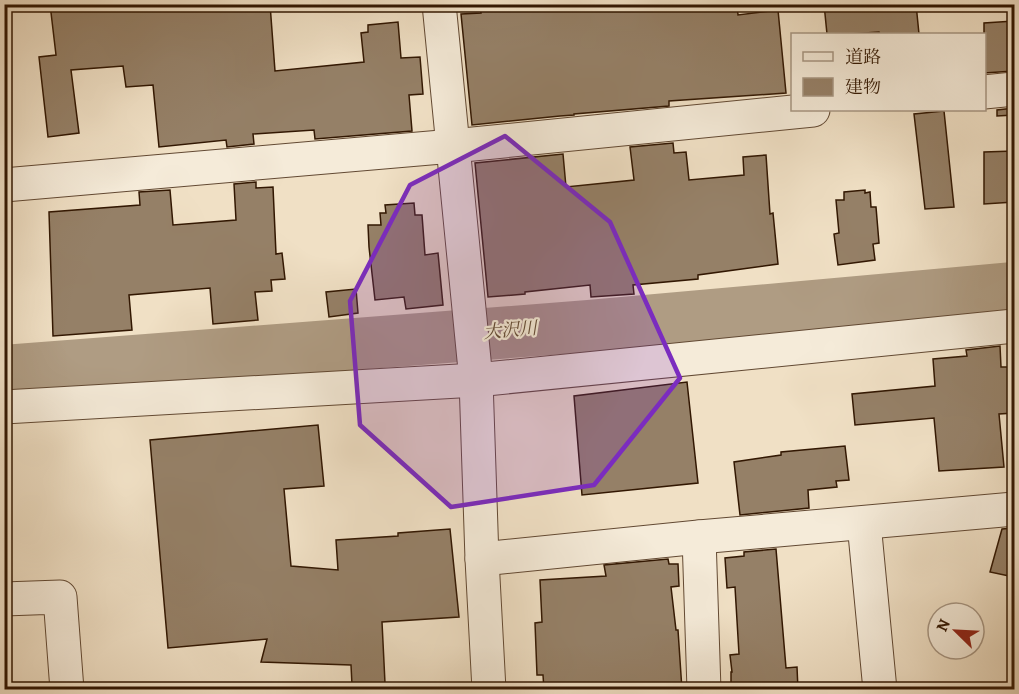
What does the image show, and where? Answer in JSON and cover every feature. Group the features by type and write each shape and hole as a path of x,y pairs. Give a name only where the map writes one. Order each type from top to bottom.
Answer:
{"street":[{"path":"439,4 476,380 489,690"},
{"path":"986,92 1014,89"},
{"path":"4,184 453,146 803,111"},
{"path":"4,407 476,380 1014,327"},
{"path":"482,559 1014,509"},
{"path":"864,523 880,690"},
{"path":"699,537 704,690"},
{"path":"4,599 60,597 67,690"}],"highlighted area":[{"path":"505,136 610,222 680,378 594,485 451,507 360,425 350,301 410,185"}],"building":[{"path":"50,4 270,4 275,71 364,62 361,33 368,32 368,25 398,22 401,58 420,57 423,94 409,95 412,131 315,139 314,130 253,134 254,144 227,147 226,140 159,147 153,85 126,87 123,66 71,70 79,133 48,137 39,57 56,55"},
{"path":"480,4 737,4 738,15 778,10 786,93 669,101 669,106 472,125 461,14 481,13"},
{"path":"824,4 916,4 919,33 827,33"},
{"path":"1014,21 1014,71 986,73 984,23"},
{"path":"1014,108 1014,115 997,116 997,110"},
{"path":"944,111 954,207 925,209 914,114"},
{"path":"673,143 674,153 686,152 689,180 744,175 743,157 766,155 770,214 773,213 778,264 698,275 698,279 633,285 634,294 591,297 590,285 488,297 475,163 563,154 566,187 634,180 630,147"},
{"path":"1014,151 1014,202 984,204 984,152"},
{"path":"256,182 256,188 273,187 276,254 282,253 285,279 271,280 272,291 255,292 258,320 213,324 210,288 129,295 132,330 53,336 49,212 140,205 139,192 170,190 173,225 236,220 234,184"},
{"path":"865,190 865,193 870,192 871,207 876,207 879,243 873,244 875,260 838,265 834,234 839,233 836,200 844,200 844,192"},
{"path":"414,203 415,215 422,215 425,255 438,253 443,305 406,309 404,297 375,300 368,225 381,225 380,213 386,213 385,205"},
{"path":"356,289 358,313 329,317 326,292"},
{"path":"1000,346 1001,367 1014,367 1014,413 999,414 1004,467 939,471 934,418 855,425 852,394 935,386 933,359 967,356 966,350"},
{"path":"687,382 698,483 582,495 574,396"},
{"path":"318,425 324,486 284,489 291,566 338,570 336,540 398,536 398,533 450,529 459,617 382,622 385,683 352,685 351,665 261,662 267,639 168,648 150,440"},
{"path":"845,446 849,480 836,481 837,487 808,490 809,508 740,515 734,462 781,455 781,452"},
{"path":"1014,528 1014,577 990,572 1002,529"},
{"path":"776,549 786,668 797,667 798,690 731,690 730,655 739,654 735,587 727,588 725,558 744,556 744,552"},
{"path":"668,559 669,564 678,564 679,586 671,587 676,630 678,630 682,690 544,690 543,675 537,675 535,623 542,622 540,580 606,576 604,565"}],"waterway":[{"name":"大沢川","path":"4,371 589,326 1014,288"}]}
